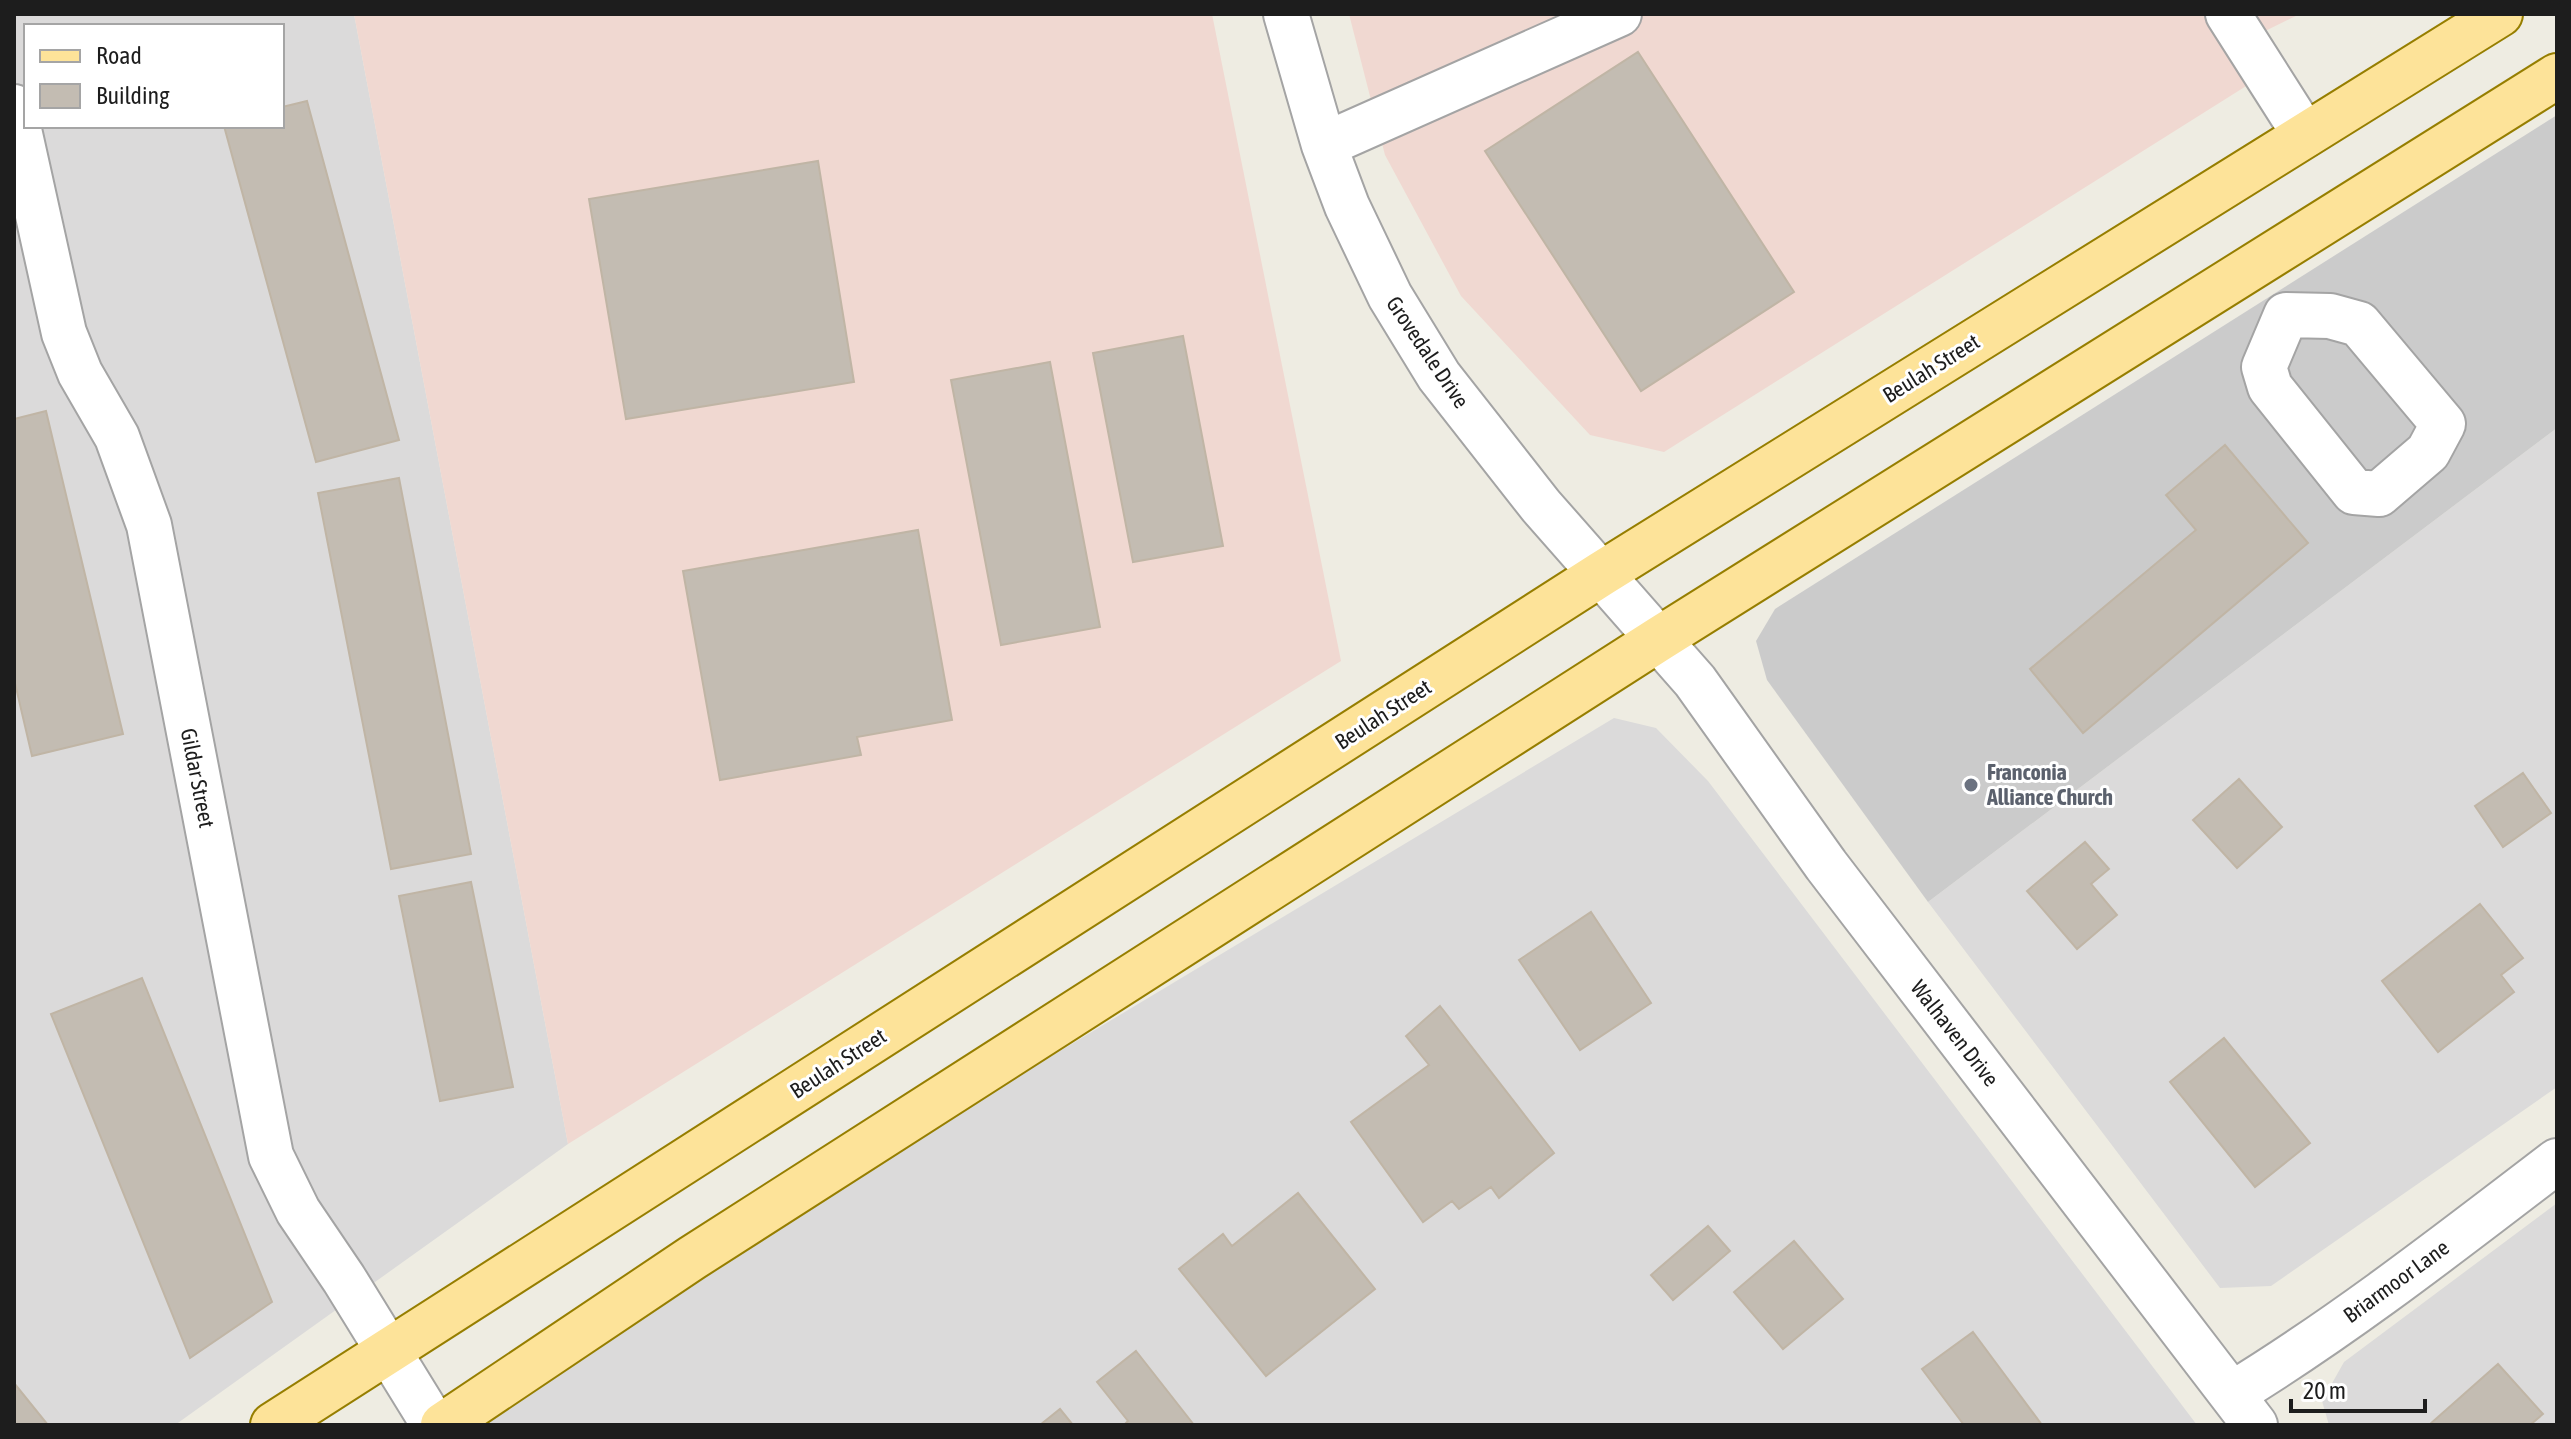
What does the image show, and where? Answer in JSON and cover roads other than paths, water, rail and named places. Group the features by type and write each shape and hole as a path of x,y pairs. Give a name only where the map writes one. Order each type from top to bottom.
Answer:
{"main road":[{"name":"Beulah Street","path":"273,1425 1601,574 2500,14"},
{"path":"443,1425 692,1258 1659,639 2557,76"}],"street":[{"name":"Grovedale Drive","path":"1286,14 1324,145 1347,206 1390,296 1439,376 1541,506 1659,639"},
{"path":"1324,145 1619,14"},
{"path":"2228,14 2305,135"},
{"name":"Gildar Street","path":"14,107 64,333 80,373 117,437 149,525 271,1156 298,1211 434,1425"},
{"path":"2255,266 2286,315"},
{"name":"Walhaven Drive","path":"1659,639 1695,681 1826,865 2243,1410"},
{"name":"Briarmoor Lane","path":"2243,1410 2270,1371 2435,1254 2557,1161"}],"place":[{"name":"Franconia Alliance Church","path":"1971,785"}]}
